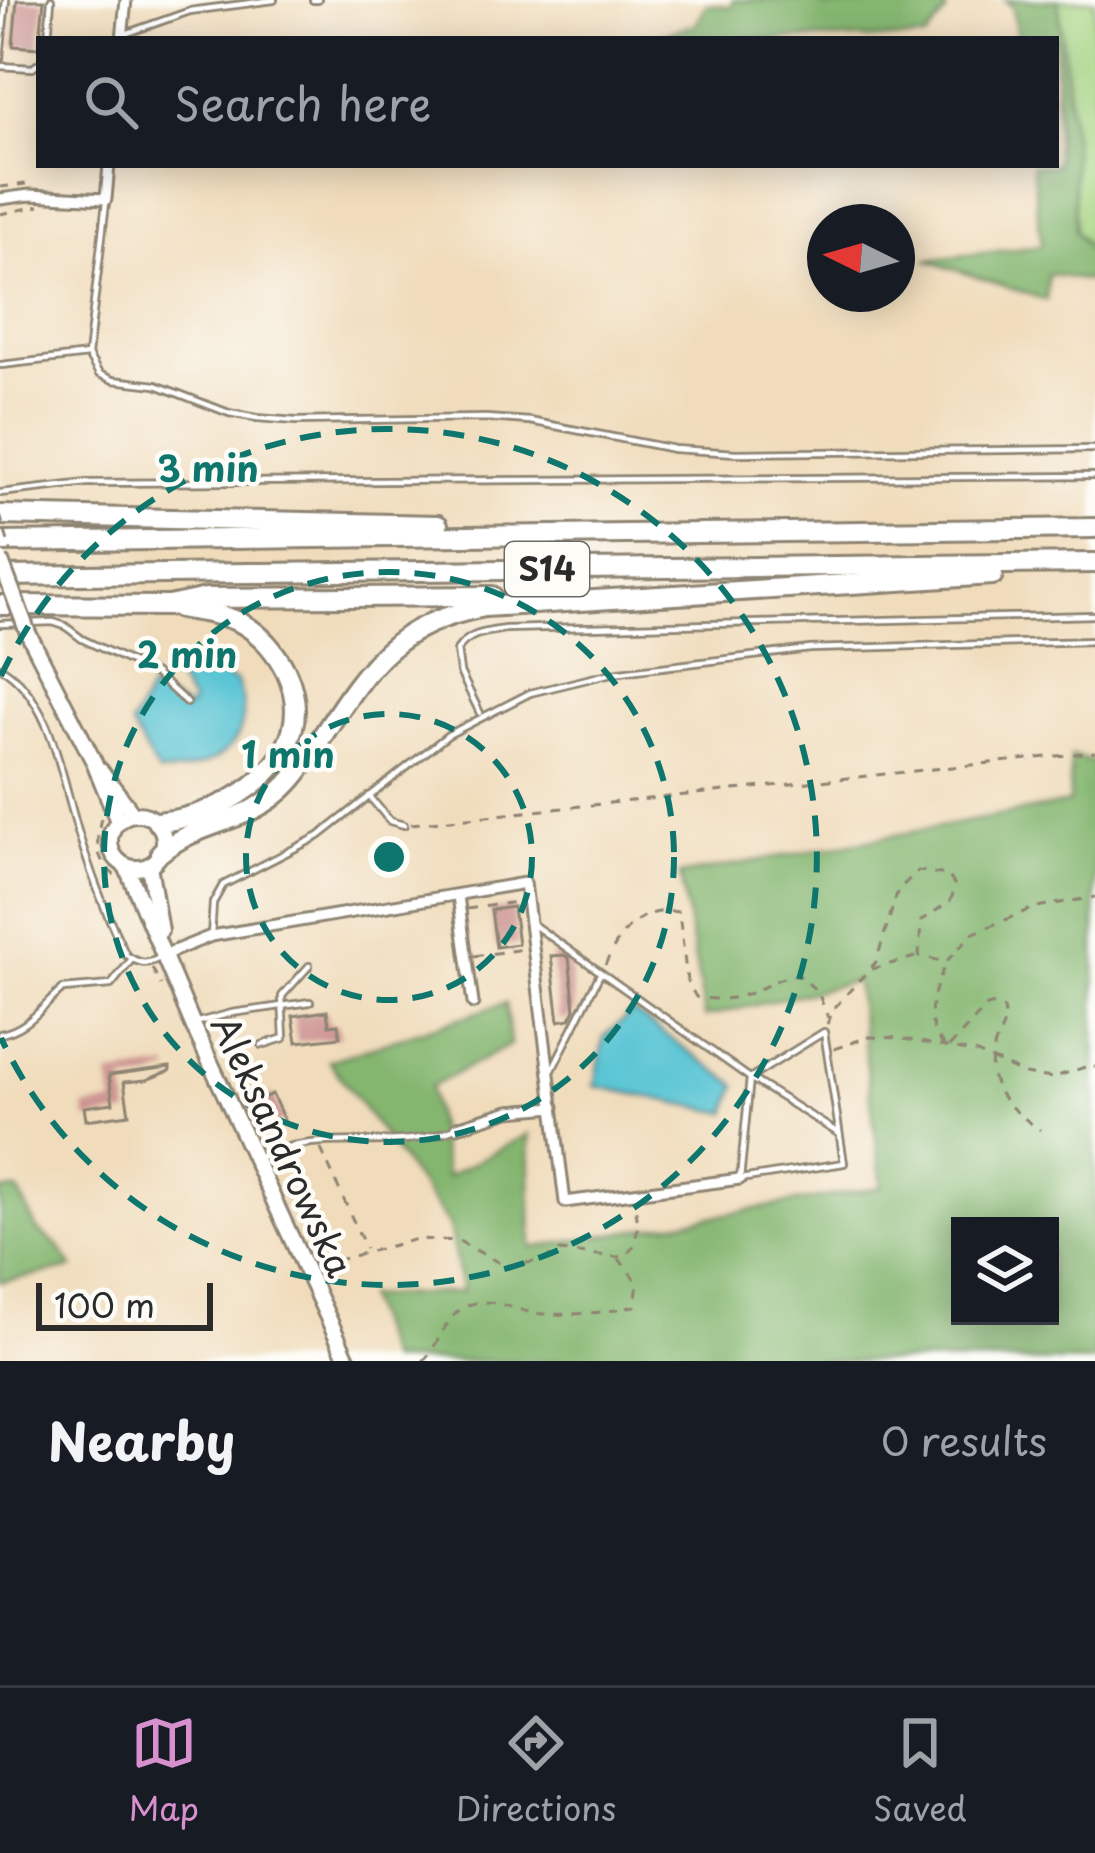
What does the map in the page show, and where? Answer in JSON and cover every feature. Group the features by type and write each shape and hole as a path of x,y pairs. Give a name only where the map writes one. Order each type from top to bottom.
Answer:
{"highway":[{"path":"0,513 345,521 556,535"},
{"name":"S14","path":"0,542 1095,528"},
{"path":"155,859 182,835 247,812 276,796 385,652 422,624 445,614 484,607 1014,574 1095,564"},
{"name":"S14","path":"0,576 1095,564"},
{"path":"169,606 206,598 682,594"},
{"path":"0,605 169,606 241,622 272,647 295,700 289,741 280,760 256,784 224,805 157,823"}],"main road":[{"path":"0,559 28,632 126,818"},
{"path":"126,818 157,823 164,836 155,859 126,866 110,846 126,818"},
{"name":"Aleksandrowska","path":"155,859 164,955"},
{"name":"Aleksandrowska","path":"126,866 342,1357"}],"street":[{"path":"122,36 126,0"},
{"path":"0,199 30,195 106,200 109,168"},
{"path":"164,955 211,937 525,883 565,1202 740,1179"},
{"path":"458,896 473,1003"},
{"path":"457,1126 509,1111 554,1107"}],"lane":[{"path":"48,36 51,0"},
{"path":"125,36 190,11 274,0"},
{"path":"4,3 0,62 36,65"},
{"path":"106,200 88,355 99,374 156,385 230,413 296,422 486,418 674,449 736,453 1095,449"},
{"path":"1,365 88,355"},
{"path":"0,493 87,483 1095,476"},
{"path":"481,715 460,672 457,650 478,633 505,628 1095,615"},
{"path":"0,624 65,626 154,673 187,703"},
{"path":"211,937 213,903 223,885 319,836 448,735 481,715 569,680 809,650 1095,641"},
{"path":"0,667 21,682 61,762 80,839 120,942 132,959 151,964 164,955"},
{"path":"369,796 390,821 404,825"},
{"path":"531,923 749,1078 839,1133"},
{"path":"0,1034 42,1013 63,989 111,985 132,959"},
{"path":"262,1045 284,1038 280,1006 285,988 309,966"},
{"path":"550,1076 600,974"},
{"path":"193,1024 205,1018 310,1002"},
{"path":"824,1031 844,1163 740,1179 749,1078 824,1031"},
{"path":"255,1159 272,1150 430,1136 457,1126"}],"path":[{"path":"0,187 31,184"},
{"path":"0,214 39,206"},
{"path":"404,825 1095,752"},
{"path":"824,1031 835,1007 870,969 885,941 898,890 918,871 936,871 948,875 956,887 950,901 920,921 919,956"},
{"path":"947,1047 934,1036 934,994 946,962 972,934 1036,907 1095,897"},
{"path":"460,910 528,900"},
{"path":"600,974 618,936 635,919 679,912 688,982 696,997 747,995 776,978 800,976 818,992 829,1020"},
{"path":"466,957 534,948"},
{"path":"870,969 919,956 946,962"},
{"path":"947,1047 987,1006 1004,1009 1006,1022 992,1060 992,1074 1003,1103 1040,1130"},
{"path":"826,1051 868,1037 899,1038 1052,1078 1095,1067"},
{"path":"319,1145 367,1251"},
{"path":"306,1269 417,1239 459,1240 505,1266 541,1261 560,1251 627,1255 635,1244 638,1224 634,1195"},
{"path":"422,1361 446,1325 462,1308 475,1304 487,1301 539,1314 604,1314 635,1306 638,1283 616,1257"}],"green space":[{"path":"733,0 824,0 825,7 944,0 946,13 927,36 655,36 695,25 707,4 731,7"},
{"path":"1005,0 1058,0 1073,145 1075,231 1095,257 1095,282 1048,274 1046,300 926,260 1042,246 1032,168 1059,168 1059,36 1017,36 1013,7"},
{"path":"1058,0 1095,0 1095,257 1075,231 1073,145"},
{"path":"1071,756 1095,762 1095,1361 388,1361 366,1297 462,1292 449,1225 329,1061 506,1003 510,1045 430,1087 446,1177 529,1134 532,1248 882,1187 856,981 705,1017 680,875 1069,803"},
{"path":"18,1190 37,1230 58,1246 73,1268 0,1282 0,1191"}],"water":[{"path":"198,666 237,682 243,703 237,737 214,760 158,773 131,726 150,689 188,709 192,704 171,671"},
{"path":"633,1012 737,1085 727,1113 595,1086 604,1036"}],"building":[{"path":"17,0 44,0 36,48 13,46"},
{"path":"513,907 518,944 496,947 491,910"},
{"path":"551,956 569,958 575,1009 570,1019 559,1021"},
{"path":"327,1011 329,1025 338,1024 340,1037 297,1042 293,1016"},
{"path":"170,1067 146,1080 124,1082 129,1114 86,1120 84,1107 113,1103 109,1075"},
{"path":"272,1094 284,1120 262,1131 249,1104"}]}
